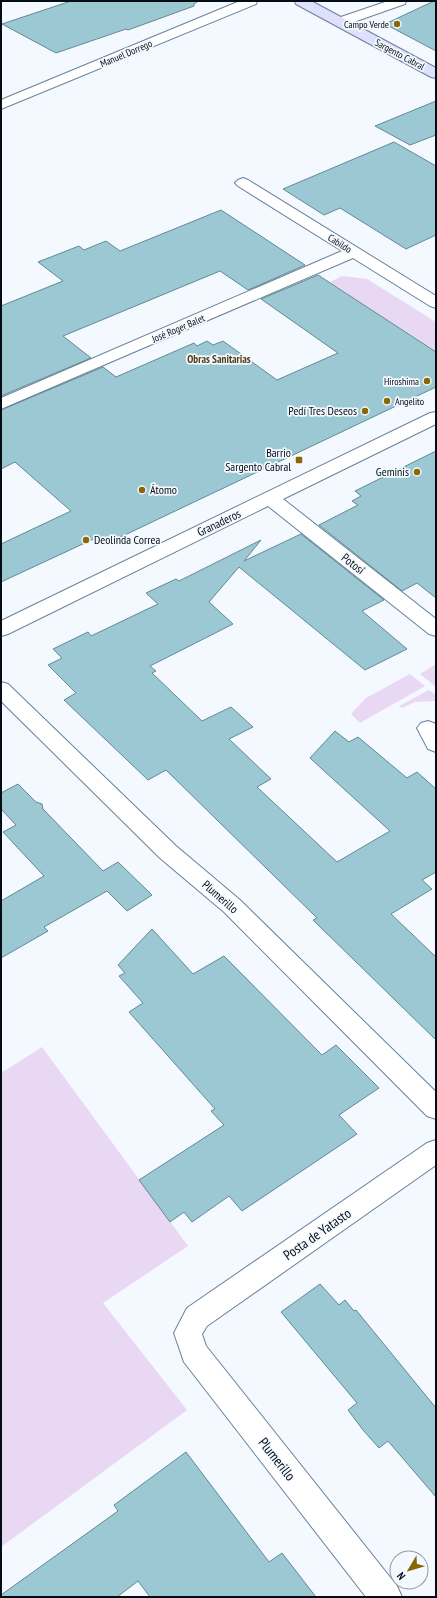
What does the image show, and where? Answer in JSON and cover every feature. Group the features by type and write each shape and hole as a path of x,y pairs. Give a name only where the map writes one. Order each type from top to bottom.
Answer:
{"main road":[{"name":"Sargento Cabral","path":"301,1 436,74"}],"street":[{"name":"Manuel Dorrego","path":"1,105 251,1"},
{"path":"340,22 400,1"},
{"name":"Cabildo","path":"243,183 436,303"},
{"name":"José Roger Balet","path":"1,404 354,252"},
{"name":"Granaderos","path":"1,629 436,417"},
{"name":"Potosí","path":"270,498 436,629"},
{"name":"Plumerillo","path":"1,689 168,852 232,906 436,1108"},
{"name":"Posta de Yatasto","path":"197,1316 436,1151"},
{"name":"Plumerillo","path":"197,1316 188,1332 194,1353 386,1597"}],"shaded area":[{"path":"342,276 367,279 436,322 436,352 330,282"},
{"path":"436,664 436,687 420,674"},
{"path":"410,674 425,686 360,723 351,714 366,698"},
{"path":"429,690 436,695 436,701 415,702 402,708 399,706"},
{"path":"42,1047 188,1246 103,1303 187,1410 1,1547 1,1073"}],"building":[{"path":"71,1 197,2 194,6 128,30 126,29 56,53 2,24"},
{"path":"436,1 436,51 385,24"},
{"path":"436,101 436,135 410,145 375,126"},
{"path":"394,142 436,166 436,235 406,249 340,208 324,215 283,189"},
{"path":"221,210 305,265 248,290 220,271 63,336 91,358 1,396 1,306 63,281 38,262 79,246 84,250 106,241 120,251"},
{"path":"318,275 436,352 436,387 108,543 100,536 1,582 1,544 71,511 15,462 1,469 1,410 103,367 116,377 194,343 197,346 207,341 213,345 223,341 277,380 338,353 261,299"},
{"path":"436,451 436,598 417,583 402,591 319,525 358,505 352,501 361,496 355,491"},
{"path":"301,534 384,600 362,611 407,649 365,670 239,567 209,602 233,624 150,666 156,671 152,673 202,721 231,707 253,727 229,739 271,779 257,787 337,862 390,831 310,758 335,731 349,742 358,737 407,778 417,772 436,789 436,872 422,880 432,889 391,914 436,957 436,1040 313,920 317,918 166,770 148,780 64,700 76,693 48,665 62,658 53,649 88,632 91,636 158,604 146,593 176,579 179,581 261,540 244,561"},
{"path":"18,784 36,802 42,804 43,809 103,871 118,862 152,895 127,911 107,891 44,927 48,931 1,958 1,901 44,876 3,832 16,825 1,809 1,793"},
{"path":"152,929 193,974 224,956 322,1055 336,1045 379,1088 339,1115 357,1134 242,1211 229,1196 192,1222 184,1212 170,1222 139,1180 224,1125 211,1111 215,1109 129,1012 143,1003 119,976 125,973 118,965"},
{"path":"320,1284 339,1305 345,1300 354,1311 356,1310 436,1408 436,1497 388,1441 379,1448 363,1430 348,1410 357,1403 281,1312"},
{"path":"186,1452 269,1562 282,1553 316,1597 150,1597 138,1581 117,1597 1,1597 1,1595 118,1511 114,1505"}],"place":[{"name":"Campo Verde","path":"397,24"},
{"name":"Hiroshima","path":"427,381"},
{"name":"Angelito","path":"387,401"},
{"name":"Pedí Tres Deseos","path":"365,411"},
{"name":"Barrio Sargento Cabral","path":"299,460"},
{"name":"Geminis","path":"417,472"},
{"name":"Átomo","path":"142,490"},
{"name":"Deolinda Correa","path":"86,540"}],"district":[{"name":"Obras Sanitarias","path":"219,359"}]}
